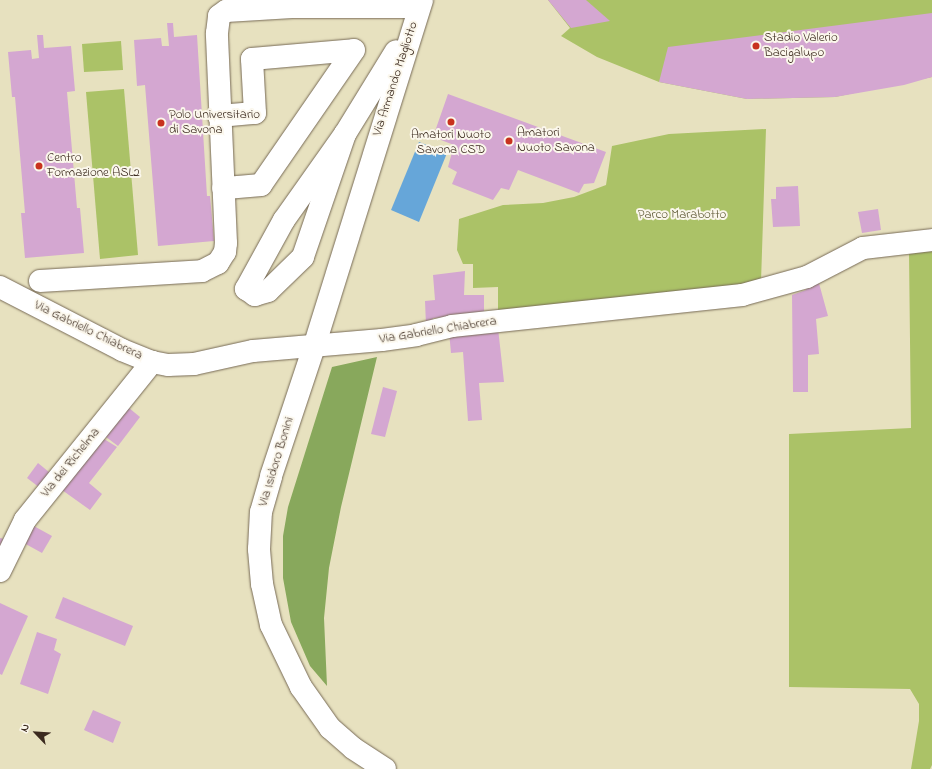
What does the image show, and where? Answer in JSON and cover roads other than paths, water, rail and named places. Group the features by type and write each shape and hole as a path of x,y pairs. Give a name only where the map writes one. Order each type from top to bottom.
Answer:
{"street":[{"path":"40,281 202,271 218,263 225,247 217,33 219,16 226,11 292,7 415,4 345,134 284,220 246,289 255,295 268,291 303,257 345,134"},
{"name":"Via Armando Magliotto","path":"374,148 415,4"},
{"path":"219,116 255,113 252,59 354,50 261,185 223,188"},
{"name":"Via Isidoro Bonini","path":"374,148 314,347 282,441 262,512 259,549 262,584 271,624 301,687 330,728 353,748 385,769"},
{"name":"Via Gabriello Chiabrera","path":"0,287 122,350 152,362 168,365 194,364 253,351 314,347 416,335 452,326 742,295 807,277 863,248 932,240"},
{"name":"Via dei Richelma","path":"0,571 25,520 152,362"}],"water":[{"path":"419,142 447,153 419,222 391,210"}],"place":[{"name":"Stadio Valerio Bacigalupo","path":"756,46"},
{"name":"Amatori Nuoto Savona CSD","path":"451,122"},
{"name":"Polo Universitario di Savona","path":"161,123"},
{"name":"Amatori Nuoto Savona","path":"509,141"},
{"name":"Centro Formazione ASL2","path":"39,166"}],"park label":[{"name":"Parco Marabotto","path":"682,215"}]}
